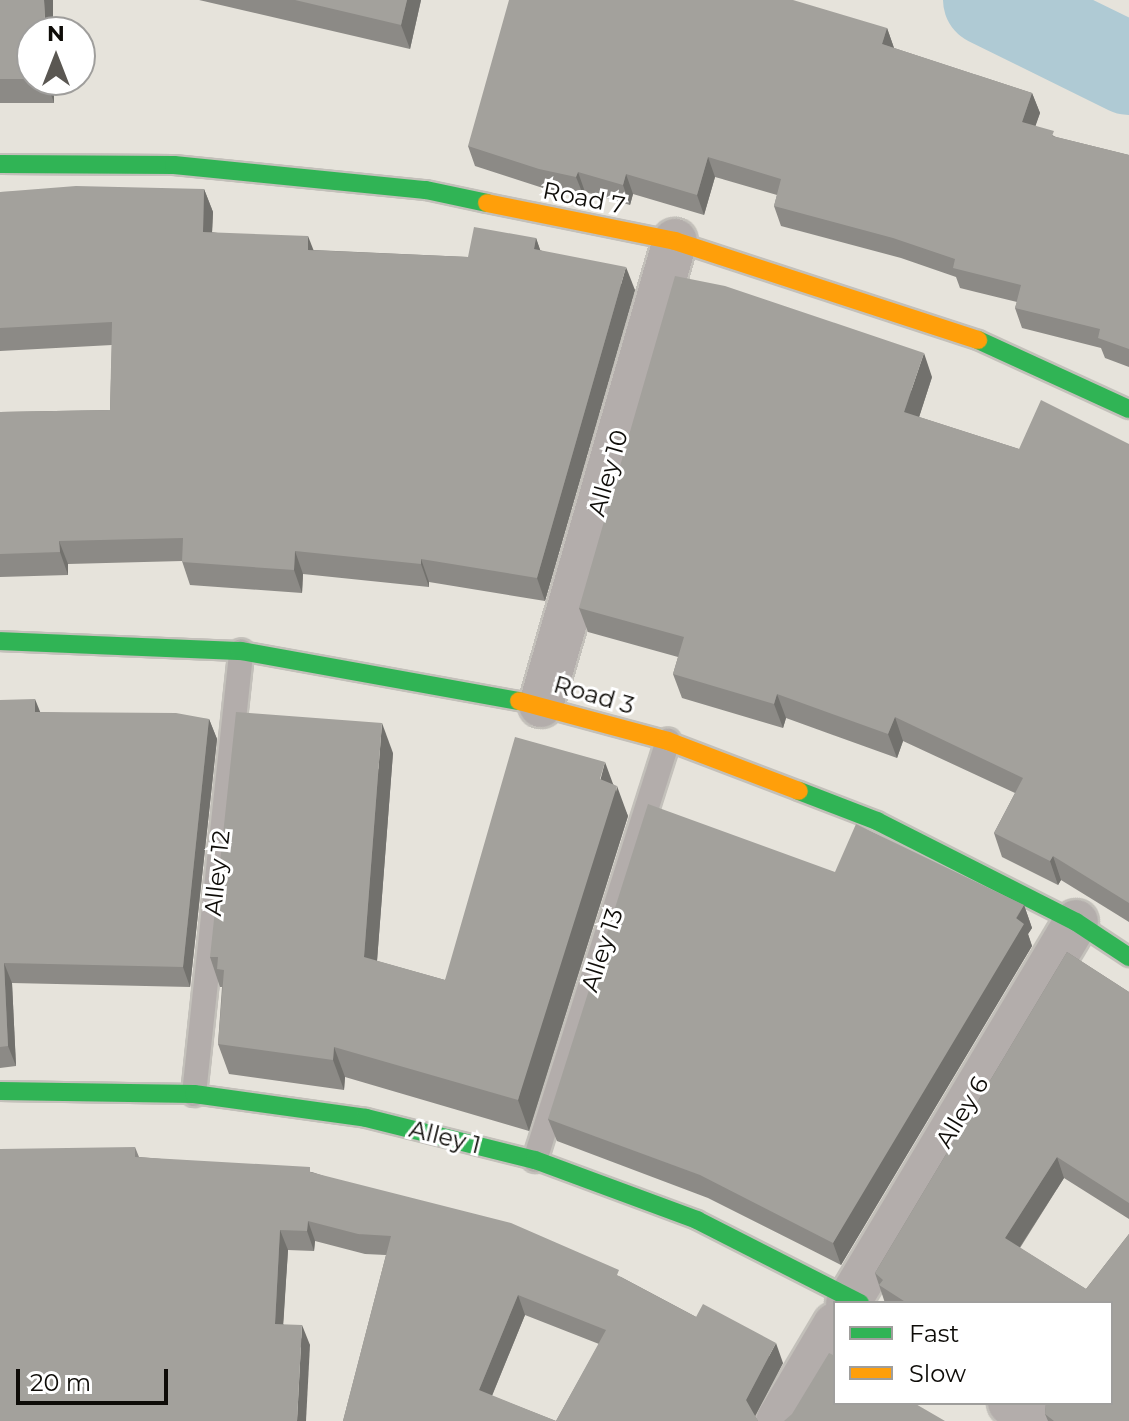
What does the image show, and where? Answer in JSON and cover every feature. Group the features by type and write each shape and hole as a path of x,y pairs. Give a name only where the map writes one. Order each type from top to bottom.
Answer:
{"street":[{"name":"Road 7","path":"0,164 174,165 426,190 675,241 963,333 1129,409"},
{"name":"Alley 10","path":"541,705 675,241"},
{"name":"Road 3","path":"0,641 241,651 541,705 668,741 877,821 1076,922 1129,957"},
{"name":"Alley 6","path":"852,1301 1076,922"},
{"name":"Alley 1","path":"0,1091 194,1094 366,1118 535,1160 697,1220 838,1301"},
{"name":"Alley 6","path":"778,1421 833,1331"},
{"path":"1012,1405 1032,1421"}],"lane":[{"name":"Alley 12","path":"194,1094 241,651"},
{"name":"Alley 13","path":"535,1160 668,741"}],"building":[{"path":"0,0 44,0 44,16 16,16 16,79 0,79"},
{"path":"295,0 407,0 401,25"},
{"path":"509,0 793,0 887,28 882,44 1032,93 1022,122 1054,131 1052,136 1129,155 1129,349 1098,338 1100,329 1015,308 1021,285 953,268 955,259 893,238 774,206 781,179 708,157 697,195 626,174 623,185 578,172 576,177 539,169 468,146"},
{"path":"76,186 204,189 203,232 308,236 308,250 468,257 474,227 536,238 534,249 626,267 537,578 421,559 421,564 295,551 294,570 182,562 183,538 59,541 60,552 0,554 0,412 110,410 112,322 0,328 0,192"},
{"path":"675,276 725,286 924,353 904,412 1019,449 1041,400 1129,444 1129,903 1053,856 1050,861 994,833 1023,778 895,717 888,734 777,694 774,704 673,674 684,637 579,608"},
{"path":"35,699 35,712 176,713 209,719 183,967 4,963 8,1046 0,1047 0,700"},
{"path":"236,712 382,723 364,957 445,980 515,737 605,762 600,779 617,786 518,1100 334,1047 333,1060 218,1044 224,970 217,969 218,957 210,957"},
{"path":"648,804 835,872 856,824 1024,905 1016,918 1024,924 833,1243 700,1175 548,1119"},
{"path":"1067,952 1129,992 1129,1203 1057,1157 1005,1238 1086,1289 1129,1234 1129,1421 1054,1421 1045,1414 1046,1405 1113,1405 1113,1301 904,1301 879,1285 883,1280 875,1273"},
{"path":"135,1147 135,1157 310,1167 310,1172 511,1223 619,1270 617,1275 696,1317 703,1304 776,1343 746,1400 758,1421 556,1421 343,1421 391,1236 358,1234 308,1221 307,1231 280,1230 275,1324 302,1325 297,1421 0,1421 0,1149","holes":["518,1295 606,1330 556,1421 479,1390"]},
{"path":"829,1353 833,1355 833,1405 917,1405 945,1421 784,1421 792,1414"}],"waterway":[{"path":"989,0 1129,69"}],"traffic: fast":[{"path":"0,164 174,165 426,190 487,203"},
{"path":"978,340 1129,409"},
{"path":"0,641 241,651 519,701"},
{"path":"799,791 877,821 1076,922 1129,957"},
{"path":"0,1091 194,1094 366,1118 535,1160 697,1220 856,1301"}],"traffic: slow":[{"path":"487,203 675,241 978,340"},
{"path":"519,701 668,741 799,791"}]}
